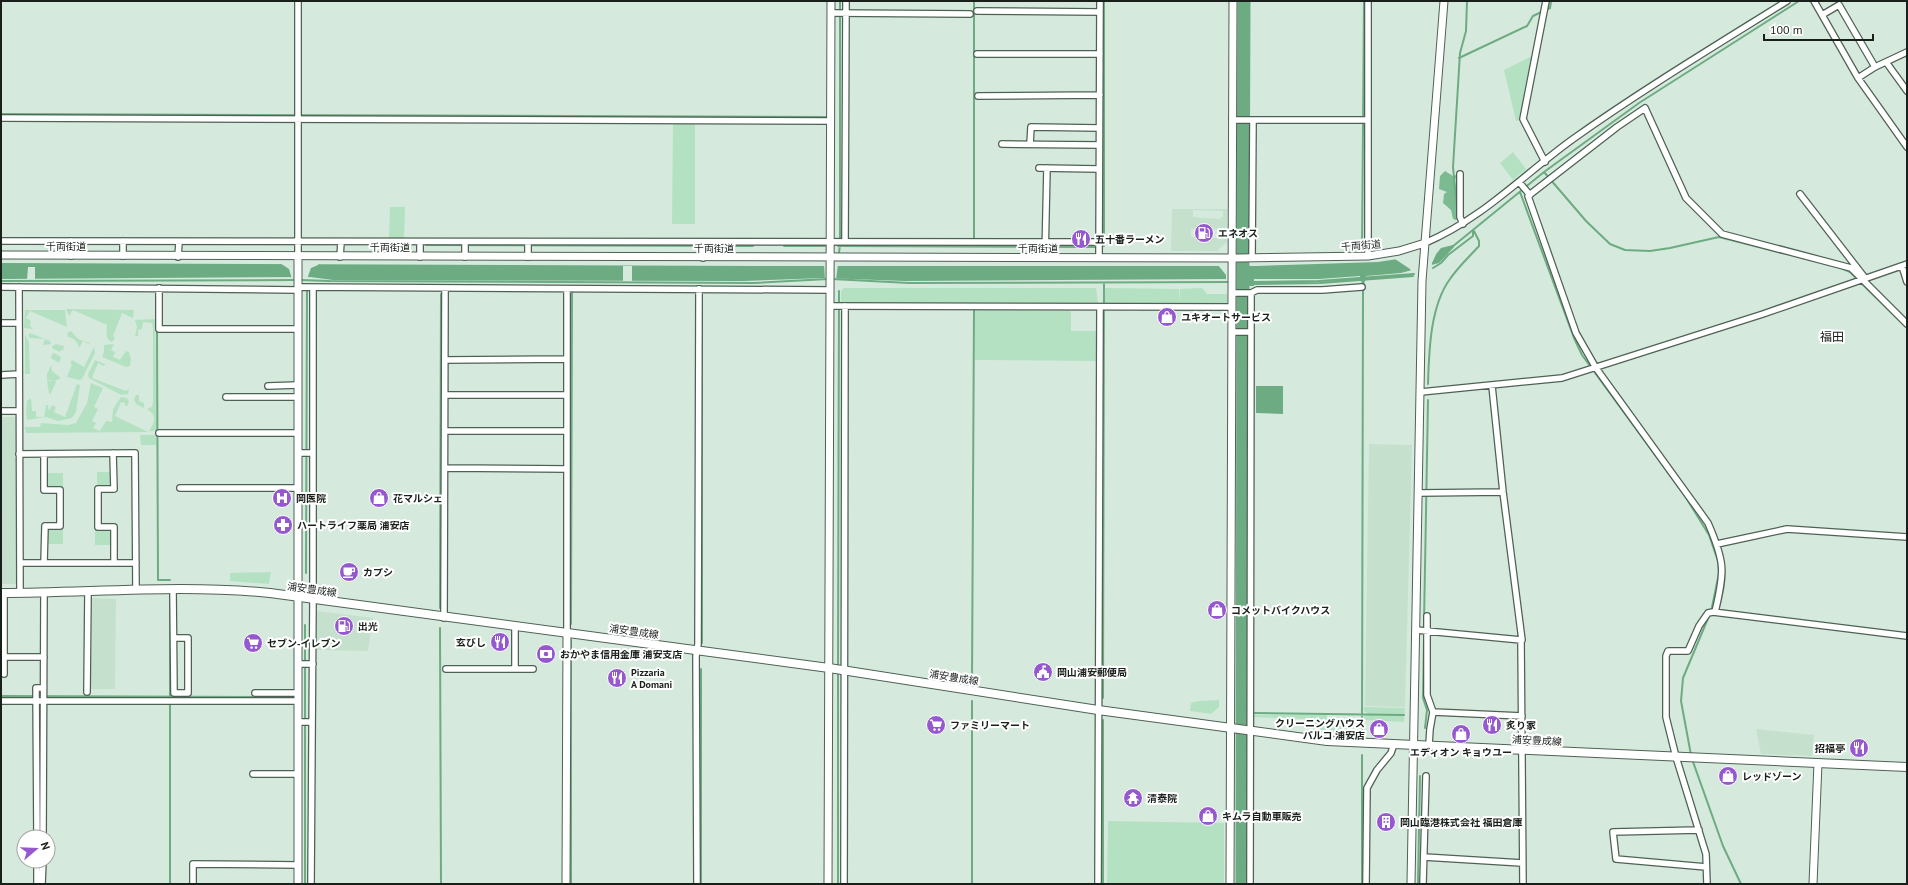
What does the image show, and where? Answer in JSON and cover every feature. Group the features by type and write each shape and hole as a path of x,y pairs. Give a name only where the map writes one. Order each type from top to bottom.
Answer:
{"main road":[{"name":"浦安豊成線","path":"3,593 173,589 244,591 298,596 444,618 567,632 838,669 1098,710 1328,741 1907,767"}],"street":[{"path":"298,1 298,433 306,453 298,488 298,596 306,664 298,693 298,701 305,722 298,774 298,884"},
{"path":"831,1 839,13 844,242"},
{"path":"844,884 838,669 838,306 830,290 830,261 833,242 830,120 839,13 846,1"},
{"path":"1099,258 1100,1"},
{"path":"1230,884 1234,729 1235,332 1232,307 1234,291 1232,262 1236,120 1233,1"},
{"path":"1368,1 1368,256"},
{"path":"1411,884 1416,630 1424,493 1421,392 1422,278 1444,1"},
{"path":"1544,162 1523,119 1546,1"},
{"path":"1425,243 1448,233 1463,224 1520,183 1572,140 1787,1"},
{"path":"1814,1 1858,78 1905,139 1907,147"},
{"path":"1822,15 1839,5 1875,67"},
{"path":"977,11 1100,12"},
{"path":"839,13 970,14"},
{"path":"1858,78 1875,67 1907,52"},
{"path":"978,54 1100,54"},
{"path":"1886,62 1907,91"},
{"path":"978,96 1100,95"},
{"path":"1529,194 1617,127 1646,108 1686,198 1722,234 1851,268 1861,280 1907,324"},
{"path":"1,118 298,116 830,120"},
{"path":"1236,120 1367,120"},
{"path":"1250,120 1252,258"},
{"path":"1030,144 1031,127 1100,128"},
{"path":"1002,144 1099,145"},
{"path":"1039,168 1099,169"},
{"path":"1045,258 1047,168"},
{"path":"1460,174 1460,217 1463,224"},
{"path":"1520,183 1529,194 1528,196 1576,333 1593,369 1708,524 1717,544 1723,572 1712,612 1699,626 1688,651 1668,651 1666,656 1666,717 1676,757 1706,854 1707,884"},
{"path":"1800,194 1861,280"},
{"path":"1,241 71,244 420,242 465,244 703,245 833,242 974,242 1045,245 1099,242"},
{"path":"340,257 341,242"},
{"path":"420,242 420,257"},
{"name":"千両街道","path":"1,256 123,256 298,260 340,257 703,258 830,261 1099,258 1232,262 1252,258 1368,256 1399,251 1425,243"},
{"path":"71,244 71,256"},
{"path":"123,244 123,256"},
{"path":"178,257 179,244"},
{"path":"465,244 465,257"},
{"path":"528,244 528,257"},
{"path":"703,245 703,258"},
{"path":"1421,392 1562,378 1763,314 1904,265 1907,282"},
{"path":"1,287 159,288 298,286 313,288 445,289 830,290"},
{"path":"19,287 20,593"},
{"path":"1234,291 1249,293 1257,290 1322,290 1362,287"},
{"path":"159,288 159,329 298,329"},
{"path":"311,884 305,722 306,664 313,599 306,453 313,288"},
{"path":"444,618 445,289"},
{"path":"566,884 567,289"},
{"path":"697,884 699,290"},
{"path":"1249,293 1250,884"},
{"path":"838,306 1232,307"},
{"path":"828,884 838,669 838,306"},
{"path":"1098,884 1098,710 1103,307"},
{"path":"1,324 19,323"},
{"path":"1235,332 1250,332"},
{"path":"445,360 567,360"},
{"path":"1,375 19,374"},
{"path":"268,386 298,386"},
{"path":"1492,386 1503,492 1522,640 1523,884"},
{"path":"445,395 567,395"},
{"path":"226,397 298,397"},
{"path":"1,411 19,411"},
{"path":"445,431 567,431"},
{"path":"160,433 298,433"},
{"path":"113,453 114,489 98,489 98,527 114,527 114,563"},
{"path":"19,454 135,453 136,590"},
{"path":"44,454 44,490 60,490 60,526 45,526 44,563"},
{"path":"444,468 567,469"},
{"path":"180,488 298,488"},
{"path":"1424,493 1503,492"},
{"path":"1717,544 1787,528 1907,537"},
{"path":"20,563 136,563"},
{"path":"173,589 172,628 175,638 174,693 188,693 188,638 175,638"},
{"path":"87,692 88,591"},
{"path":"43,829 41,699 36,688 44,688 44,592"},
{"path":"3,593 4,674"},
{"path":"1712,612 1907,636"},
{"path":"1427,616 1427,695 1433,712 1429,745"},
{"path":"515,627 515,669"},
{"path":"1416,630 1521,640"},
{"path":"4,657 44,657"},
{"path":"446,669 532,669"},
{"path":"255,693 298,693"},
{"path":"37,829 41,699"},
{"path":"1,701 41,699 298,701"},
{"path":"1433,712 1522,716"},
{"path":"1366,884 1367,788 1377,770 1391,753 1394,744"},
{"path":"1813,884 1818,763"},
{"path":"253,774 298,774"},
{"path":"1423,884 1426,776"},
{"path":"1699,830 1614,832 1616,859 1706,866"},
{"path":"1424,857 1522,863"},
{"path":"193,884 194,864 298,865"},
{"path":"36,884 37,869"},
{"path":"42,884 43,869"}],"shaded area":[{"path":"1532,56 1520,120 1516,121 1504,70"},
{"path":"673,123 695,123 695,224 672,224"},
{"path":"1513,152 1526,169 1513,180 1500,163"},
{"path":"1445,171 1453,176 1456,175 1455,180 1459,217 1456,220 1453,219 1451,210 1443,203 1444,194 1447,192 1439,189 1440,176"},
{"path":"390,207 405,207 404,239 389,238"},
{"path":"1172,209 1227,209 1227,242 1217,251 1171,251","holes":["1193,210 1223,211 1223,217 1220,219 1193,217","1191,229 1217,229 1217,238 1191,237"]},
{"path":"1453,245 1454,247 1439,263 1401,273 1366,276 1364,285 1362,285 1360,276 1319,279 1254,279 1254,286 1238,286 1226,279 905,281 824,278 743,281 333,280 310,277 1,279 1,263 1256,266 1378,262 1437,253 1441,248"},
{"path":"844,288 1096,288 1098,303 841,302 841,291"},
{"path":"1105,288 1179,289 1179,303 1180,289 1202,288 1207,294 1227,294 1227,304 1105,303"},
{"path":"66,309 134,310 133,318 122,313 113,336 115,338 112,342 109,341 107,337 107,325 73,310 69,316"},
{"path":"25,310 65,310 67,327 30,311 26,318 31,321 30,326 33,329 24,328"},
{"path":"975,310 1071,311 1071,331 1097,331 1097,361 975,360"},
{"path":"155,319 157,431 149,431 154,422 154,416 147,409 152,407 153,402 153,328 152,323 143,322 142,329 138,330 138,336 135,336 137,327 135,320"},
{"path":"71,331 78,339 90,343 89,344 83,341 79,348 78,344 72,338 68,337 67,333"},
{"path":"30,333 45,339 31,339 28,336"},
{"path":"25,334 29,342 30,374 25,374"},
{"path":"45,339 50,341 51,344 43,345"},
{"path":"56,344 64,346 63,351 61,350 60,352 53,349 52,346"},
{"path":"114,344 111,350 115,352 113,357 120,360 126,351 129,352 131,359 130,366 126,367 102,357 104,345"},
{"path":"94,347 95,353 82,379 79,380 67,377 72,360 84,367"},
{"path":"54,353 61,357 59,363 51,358 52,354"},
{"path":"95,360 105,364 104,366 98,363 92,378 126,391 129,389 128,394 121,395 89,378 88,374"},
{"path":"51,365 52,371 61,378 55,381 56,382 51,393 49,394 47,381 53,380 47,380 47,374"},
{"path":"91,383 103,388 94,407 98,409 92,421 96,423 93,428 100,431 106,421 112,422 113,409 121,397 127,398 129,402 127,406 125,406 125,403 121,402 115,416 148,432 26,433 25,427 40,427 41,423 68,425 76,423 87,403"},
{"path":"77,384 80,385 76,412 72,418 58,421 46,417 27,420 27,401 31,398 32,411 36,411 36,417 44,417 46,405 48,405 49,411 52,405 56,407 54,412 65,417"},
{"path":"1256,386 1283,386 1283,414 1256,413"},
{"path":"136,395 139,395 139,401 144,403 144,408 136,404 134,399"},
{"path":"1,417 14,417 16,421 17,584 1,584"},
{"path":"140,435 156,435 156,445 141,445"},
{"path":"1369,444 1412,445 1405,707 1365,706"},
{"path":"97,472 111,472 110,485 97,487"},
{"path":"47,473 63,473 63,488 49,487 47,484"},
{"path":"46,528 63,528 63,544 47,544"},
{"path":"95,529 109,529 111,532 111,545 95,545"},
{"path":"271,572 269,584 230,581 230,573"},
{"path":"92,598 116,599 115,689 91,689"},
{"path":"317,611 373,618 368,651 316,650"},
{"path":"1219,700 1219,707 1211,714 1190,711 1191,703 1198,701"},
{"path":"1364,707 1405,708 1404,722 1364,720 1364,716 1368,715 1364,711"},
{"path":"1253,715 1327,715 1327,723 1348,725 1349,733 1307,728 1307,719 1253,717"},
{"path":"1756,729 1814,735 1812,756 1761,754"},
{"path":"1108,821 1224,823 1224,884 1107,884"}],"pier":[{"path":"1439,248 1432,263 1431,278 1414,278 1410,269 1395,259 1436,251"},
{"path":"280,263 318,263 318,265 311,268 307,279 292,279 289,269"},
{"path":"824,264 838,264 836,280 825,280"},
{"path":"1218,265 1240,265 1238,267 1238,286 1226,282 1226,275"},
{"path":"623,266 632,266 632,283 623,283"},
{"path":"28,267 35,267 35,281 1,281 27,280"},
{"path":"1352,277 1352,279 1319,281 1256,281 1255,286 1255,280 1319,280"}],"waterway":[{"path":"840,1 840,242"},
{"path":"974,1 974,242"},
{"path":"1102,246 1104,246 1104,1"},
{"path":"1243,253 1244,1"},
{"path":"1362,250 1364,1"},
{"path":"1458,219 1453,167 1460,53 1466,31 1467,1"},
{"path":"1459,58 1527,26 1533,16 1550,8 1551,1"},
{"path":"1452,247 1544,172 1639,103 1799,1"},
{"path":"1746,23 1770,8"},
{"path":"1,114 827,117"},
{"path":"1495,197 1531,168"},
{"path":"1544,172 1586,221 1610,244 1625,250 1650,251 1719,237 1782,253"},
{"path":"1520,192 1574,338 1582,355 1685,496 1709,535 1718,561 1719,573 1711,612"},
{"path":"1433,268 1473,236 1473,230"},
{"path":"1428,384 1430,344 1438,302 1443,290 1453,275 1479,246 1479,241 1474,231"},
{"path":"1,244 237,244"},
{"path":"426,245 753,246"},
{"path":"784,246 825,246"},
{"path":"838,246 1096,247"},
{"path":"839,252 840,246"},
{"path":"1242,884 1243,264"},
{"path":"1841,268 1850,272 1907,328"},
{"path":"1253,282 1319,281 1414,274"},
{"path":"1252,284 1320,283 1413,276"},
{"path":"301,280 754,283 828,279"},
{"path":"832,279 909,283 1230,282"},
{"path":"1,281 296,280"},
{"path":"1103,698 1104,283"},
{"path":"1362,733 1363,287"},
{"path":"306,573 307,290"},
{"path":"571,624 572,291"},
{"path":"838,668 839,291"},
{"path":"440,608 441,294"},
{"path":"972,681 974,309"},
{"path":"702,312 702,643"},
{"path":"157,332 158,580 170,580"},
{"path":"1424,623 1428,400"},
{"path":"170,597 170,697"},
{"path":"1691,755 1681,701 1683,678 1709,616"},
{"path":"305,625 305,884"},
{"path":"440,628 441,884"},
{"path":"1424,639 1423,698 1427,710 1425,728"},
{"path":"571,640 571,884"},
{"path":"701,669 701,884"},
{"path":"838,672 838,884"},
{"path":"1,696 292,697"},
{"path":"972,701 972,884"},
{"path":"40,829 41,703"},
{"path":"170,705 170,884"},
{"path":"1243,712 1248,713"},
{"path":"1253,713 1404,715"},
{"path":"1103,720 1103,884"},
{"path":"1362,755 1362,884"},
{"path":"1692,759 1723,846 1741,884"},
{"path":"1418,884 1420,776"}],"place":[{"name":"エネオス","path":"1204,233"},
{"name":"五十番ラーメン","path":"1081,239"},
{"name":"ユキオートサービス","path":"1167,317"},
{"name":"岡医院","path":"282,498"},
{"name":"花マルシェ","path":"379,498"},
{"name":"ハートライフ薬局 浦安店","path":"283,525"},
{"name":"カプシ","path":"349,572"},
{"name":"コメットバイクハウス","path":"1217,610"},
{"name":"出光","path":"344,626"},
{"name":"玄びし","path":"500,642"},
{"name":"セブン-イレブン","path":"253,643"},
{"name":"おかやま信用金庫 浦安支店","path":"546,654"},
{"name":"岡山浦安郵便局","path":"1043,672"},
{"name":"Pizzaria A Domani","path":"617,678"},
{"name":"ファミリーマート","path":"936,725"},
{"name":"炙り家","path":"1492,725"},
{"name":"クリーニングハウス パルコ 浦安店","path":"1379,729"},
{"name":"エディオン キョウユー","path":"1461,734"},
{"name":"招福亭","path":"1859,748"},
{"name":"レッドゾーン","path":"1728,776"},
{"name":"清泰院","path":"1133,798"},
{"name":"キムラ自動車販売","path":"1208,816"},
{"name":"岡山臨港株式会社 福田倉庫","path":"1386,822"}],"district":[{"name":"福田","path":"1832,337"}]}
